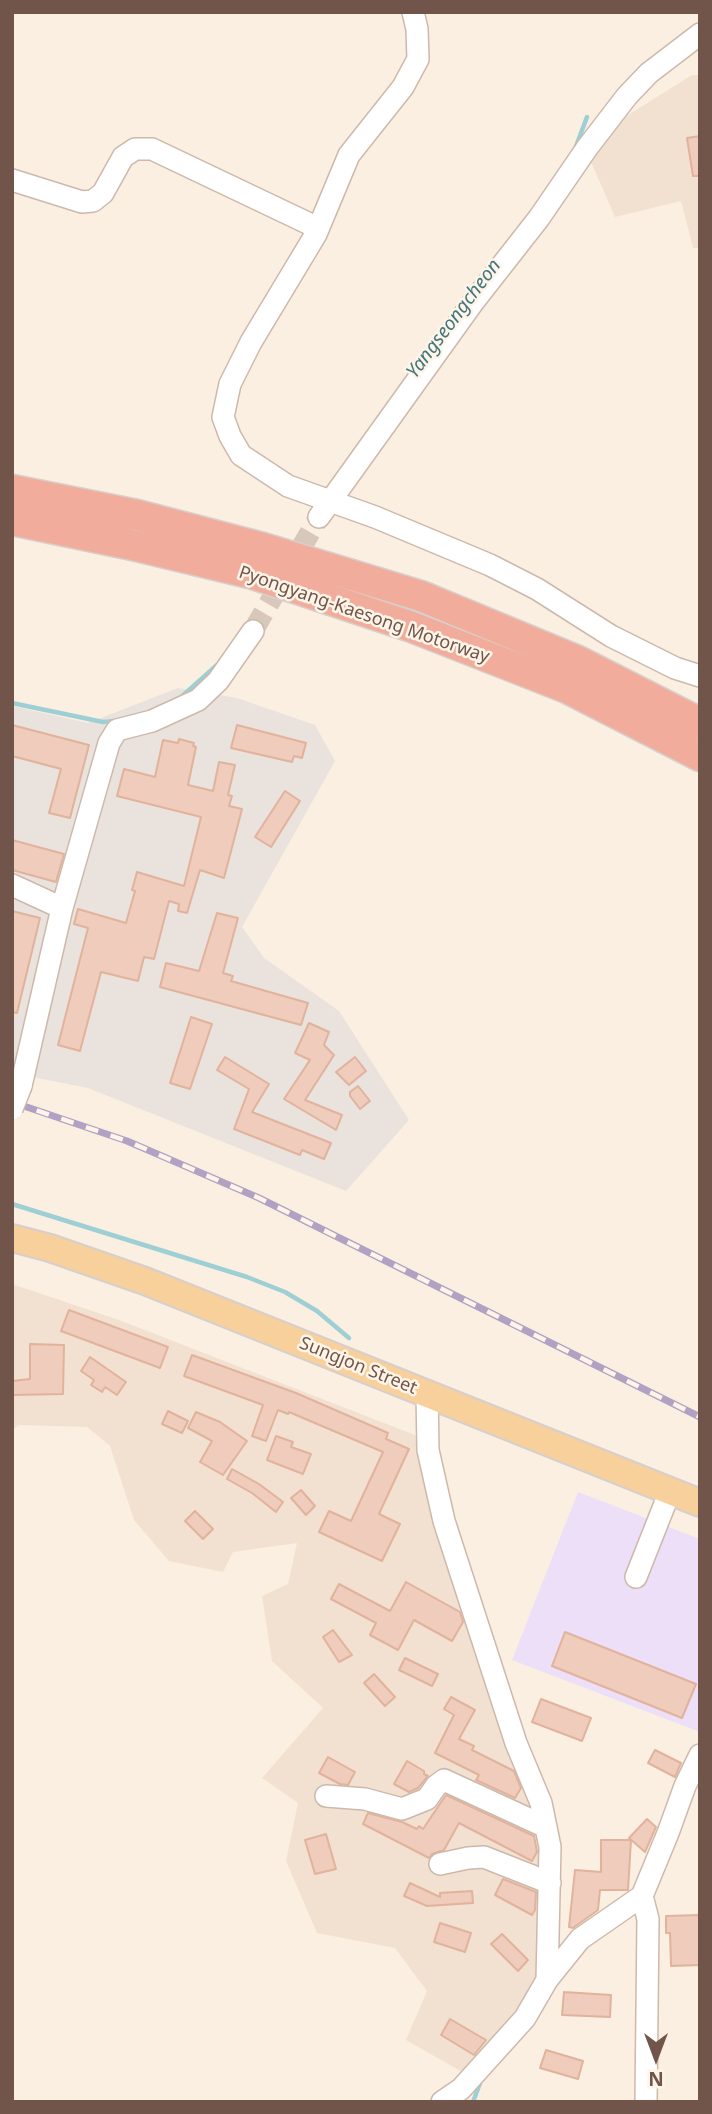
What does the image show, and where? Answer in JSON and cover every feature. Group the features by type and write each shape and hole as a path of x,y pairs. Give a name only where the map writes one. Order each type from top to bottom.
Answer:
{"highway":[{"name":"Pyongyang-Kaesong Motorway","path":"12,490 137,515 263,548 421,596 578,661 700,723"},
{"name":"Pyongyang-Kaesong Motorway","path":"12,520 253,574 409,626 567,688 700,755"}],"main road":[{"name":"Sungjon Street","path":"12,1238 50,1248 145,1281 700,1503"}],"street":[{"path":"413,12 417,29 418,59 403,87 349,155 318,228 251,342 230,384 223,416 230,436 241,456 324,509 375,517 490,565 537,589 611,636 675,668 700,676"},
{"path":"324,509 627,96 649,73 700,34"},
{"path":"12,180 82,202 93,201 103,193 123,157 135,149 152,149 318,228"},
{"path":"12,1110 21,1086 62,908 109,743 117,730 152,721 198,700 218,681 253,631"},
{"path":"12,885 62,908"},
{"path":"427,1393 428,1450 444,1521 516,1743 541,1803 546,1827 550,1847 547,1980"},
{"path":"636,1577 670,1491"},
{"path":"442,2102 461,2089 525,2018 547,1980 580,1939 642,1896 690,1773 700,1755"},
{"path":"326,1796 365,1799 402,1810 427,1799 444,1780 546,1827"},
{"path":"440,1864 484,1857 550,1884"},
{"path":"642,1896 648,1919 646,2102"}],"shaded area":[{"path":"692,75 700,75 700,248 693,248 681,201 615,217 591,162 612,125"},
{"path":"178,688 237,698 315,725 335,761 242,927 264,958 339,1011 409,1120 346,1191 88,1088 12,1073 12,706 88,723"},
{"path":"12,1284 119,1320 415,1435 437,1521 546,1838 546,1915 535,1990 485,2053 464,2073 406,2040 427,1991 395,1948 317,1933 286,1861 298,1803 262,1778 323,1708 272,1661 262,1596 288,1584 297,1543 233,1552 223,1572 169,1561 134,1520 110,1446 87,1427 19,1425 12,1430"},
{"path":"578,1492 700,1539 700,1732 512,1660"}],"building":[{"path":"700,136 700,176 693,176 687,138"},
{"path":"12,725 89,745 70,818 49,813 61,769 12,756"},
{"path":"237,725 306,743 302,758 294,756 292,762 231,748"},
{"path":"179,739 194,743 193,746 196,747 188,785 213,791 219,762 235,765 228,795 232,796 229,806 242,809 224,878 200,870 187,913 178,911 179,904 169,901 154,959 144,957 138,981 101,972 80,1051 58,1045 88,928 74,924 78,909 126,923 137,872 184,886 201,817 117,796 124,769 155,777 163,740 178,743"},
{"path":"285,791 300,801 271,847 255,837"},
{"path":"12,840 64,854 56,882 12,870"},
{"path":"12,911 40,918 17,1013 12,1012"},
{"path":"217,913 238,918 223,973 233,976 231,981 308,1003 301,1025 160,987 166,963 199,971"},
{"path":"191,1017 212,1024 190,1089 170,1083"},
{"path":"309,1023 329,1032 324,1045 334,1055 305,1100 342,1115 336,1130 284,1099 310,1060 295,1053"},
{"path":"225,1057 269,1084 252,1112 331,1143 324,1159 302,1150 300,1155 234,1129 249,1089 217,1070"},
{"path":"355,1057 366,1071 349,1085 336,1072"},
{"path":"358,1086 370,1101 360,1109 350,1096 350,1092"},
{"path":"69,1310 168,1347 160,1368 61,1331"},
{"path":"30,1344 64,1345 63,1394 12,1395 12,1381 30,1379"},
{"path":"192,1355 296,1393 388,1433 386,1439 409,1449 379,1514 400,1524 382,1561 319,1532 329,1511 351,1521 383,1452 289,1412 288,1414 278,1410 266,1441 252,1436 263,1405 184,1376"},
{"path":"90,1357 126,1382 117,1395 105,1387 102,1392 91,1385 94,1380 81,1371"},
{"path":"168,1411 188,1421 182,1433 162,1424"},
{"path":"196,1412 220,1422 247,1441 223,1475 200,1462 212,1441 188,1428"},
{"path":"276,1436 293,1442 291,1447 311,1454 303,1474 267,1460"},
{"path":"232,1469 283,1502 276,1512 252,1493 227,1479"},
{"path":"301,1490 315,1506 306,1515 291,1498"},
{"path":"195,1511 213,1529 203,1539 185,1521"},
{"path":"406,1582 460,1612 463,1622 452,1641 414,1620 398,1650 370,1635 376,1623 331,1599 339,1584 390,1611"},
{"path":"333,1630 352,1655 339,1662 323,1637"},
{"path":"565,1632 696,1684 682,1718 552,1666"},
{"path":"405,1658 438,1674 432,1686 399,1670"},
{"path":"374,1674 395,1697 385,1706 364,1683"},
{"path":"451,1697 475,1710 459,1739 474,1746 472,1750 514,1771 521,1788 515,1798 476,1780 479,1775 435,1753 454,1715 444,1709"},
{"path":"541,1699 591,1718 582,1741 532,1722"},
{"path":"655,1750 681,1763 675,1777 648,1763"},
{"path":"328,1757 355,1772 348,1785 340,1784 319,1773"},
{"path":"407,1761 428,1776 418,1788 409,1792 394,1784"},
{"path":"446,1795 534,1836 537,1852 532,1861 459,1823 444,1850 432,1854 429,1858 363,1824 368,1813 423,1829"},
{"path":"647,1819 656,1827 645,1852 629,1838"},
{"path":"326,1834 336,1869 315,1874 305,1840"},
{"path":"601,1840 631,1840 628,1890 600,1890 598,1910 573,1928 569,1927 575,1870 601,1872"},
{"path":"503,1879 536,1892 532,1915 495,1895"},
{"path":"410,1883 440,1897 440,1893 472,1891 473,1903 427,1906 404,1896"},
{"path":"700,1915 700,1965 671,1966 670,1933 666,1933 666,1916"},
{"path":"440,1923 471,1933 465,1952 434,1942"},
{"path":"502,1934 528,1960 518,1971 491,1944"},
{"path":"564,1992 611,1995 610,2017 562,2015"},
{"path":"450,2019 486,2040 474,2055 441,2035"},
{"path":"546,2050 583,2061 578,2079 540,2068"}],"waterway":[{"name":"Yangseongcheon","path":"575,149 587,117"},
{"name":"Yangseongcheon","path":"179,699 217,665"},
{"name":"Yangseongcheon","path":"12,703 103,722 116,721"},
{"path":"12,1204 247,1277 285,1292 317,1311 349,1338"},
{"path":"473,2102 480,2083"}],"tunnel":[{"path":"253,631 319,517"}],"railway":[{"path":"12,1102 127,1141 259,1198 700,1417"}]}
